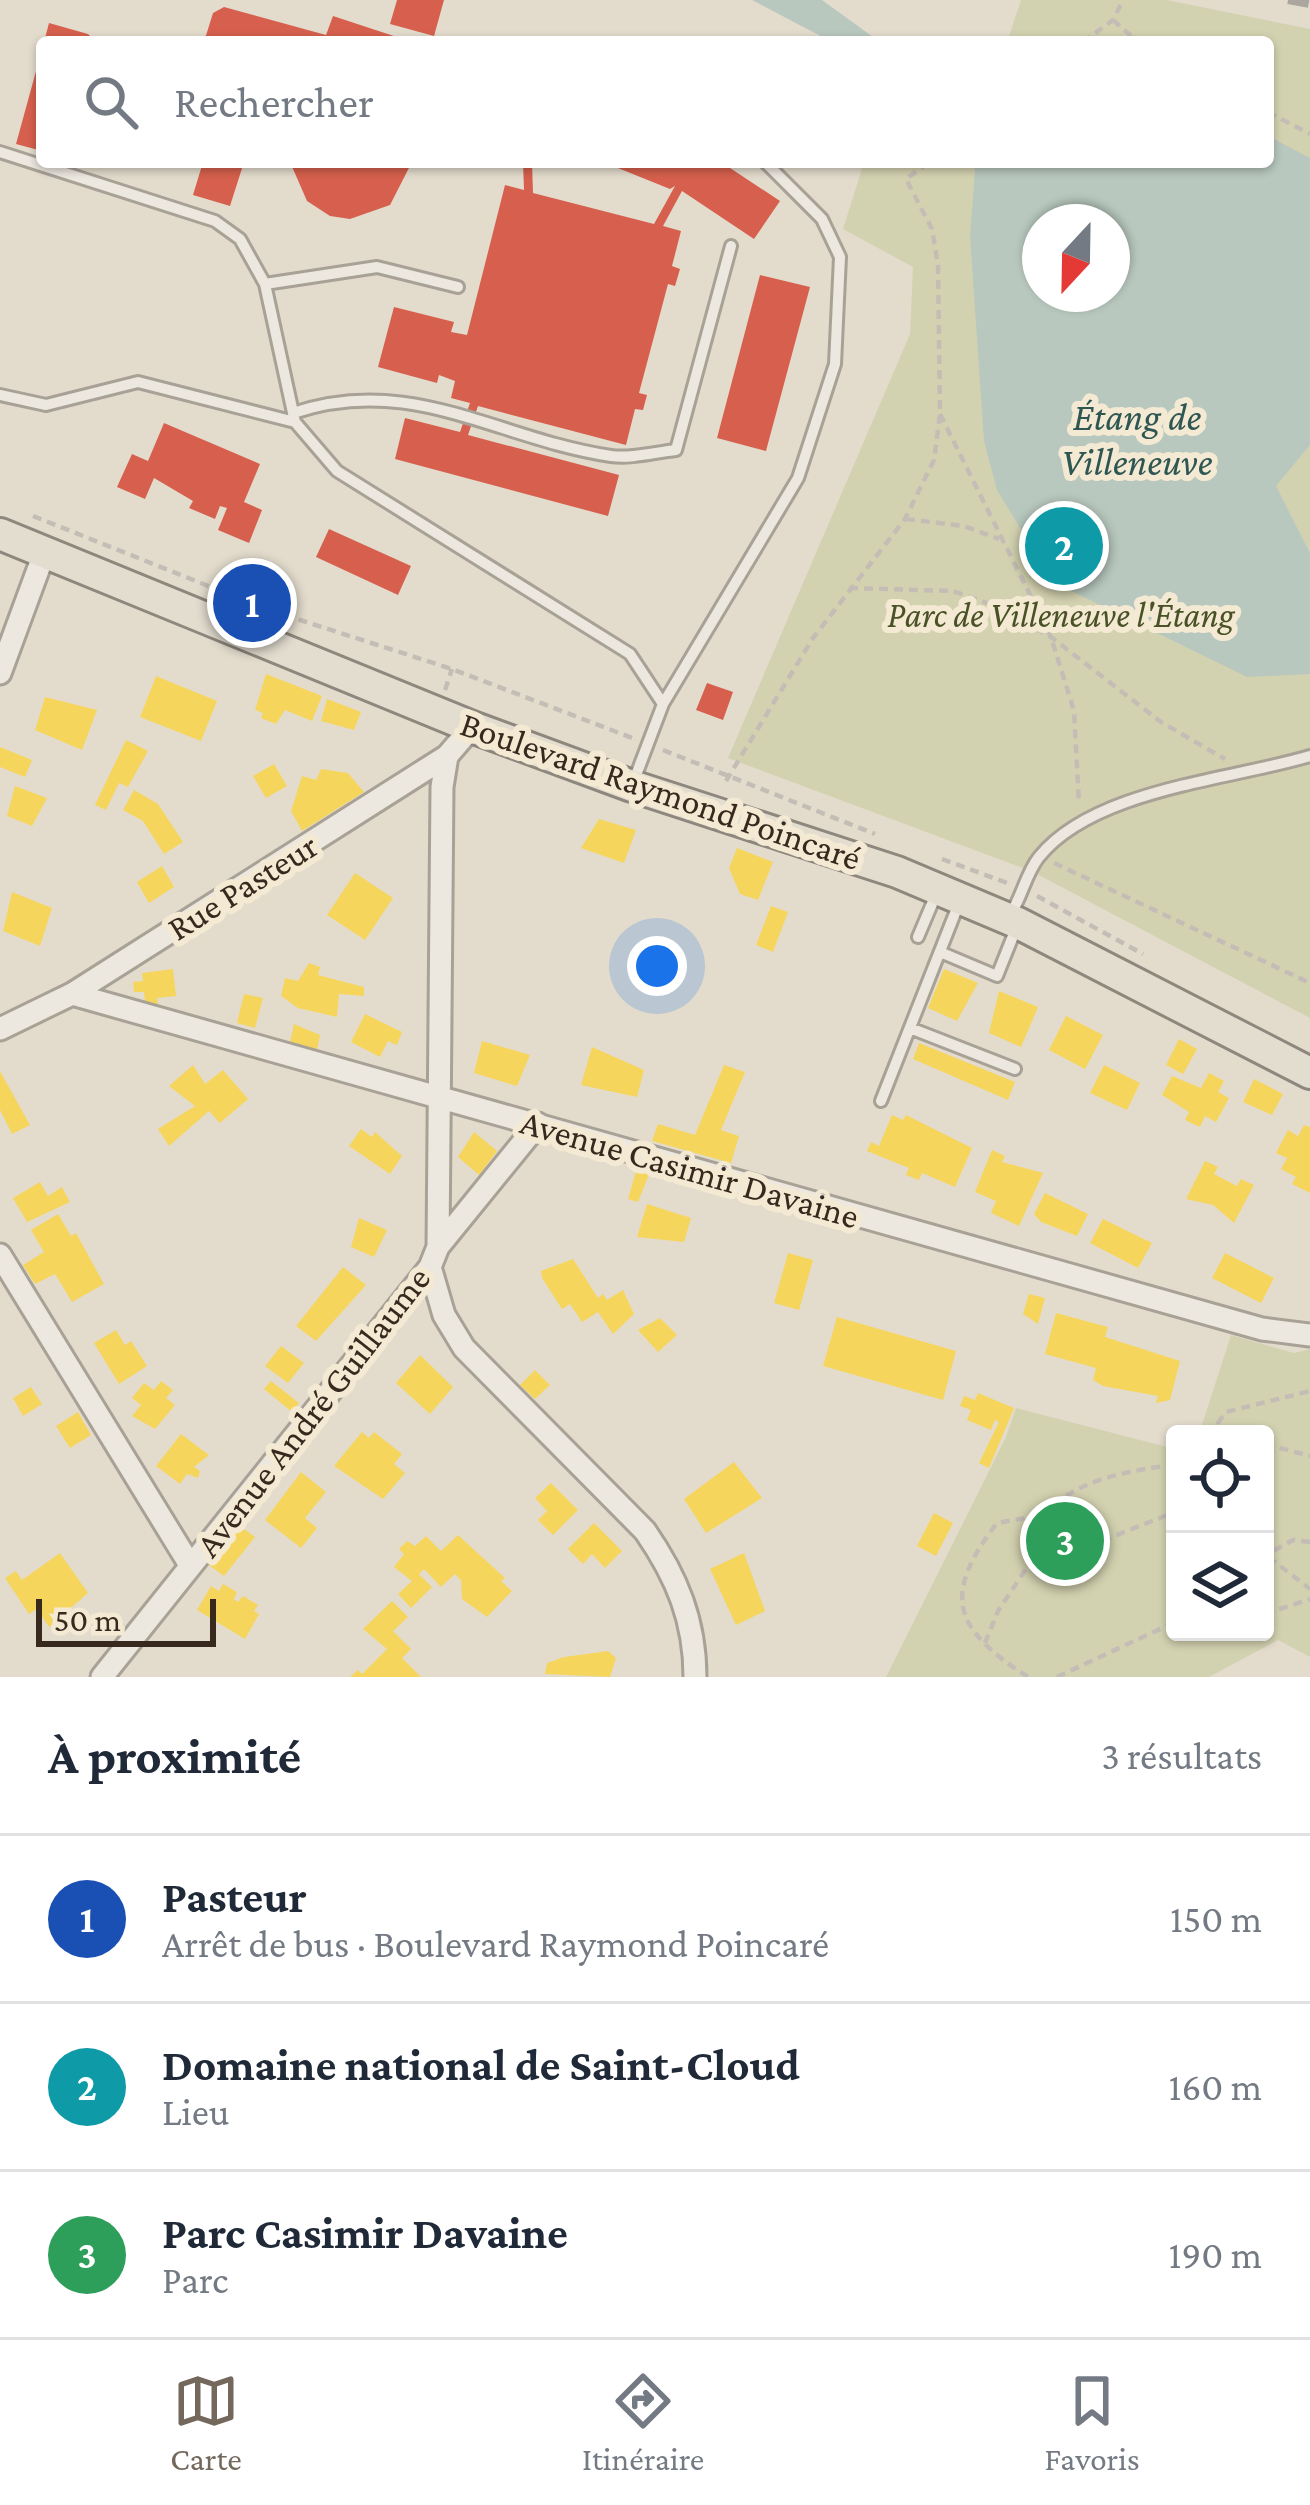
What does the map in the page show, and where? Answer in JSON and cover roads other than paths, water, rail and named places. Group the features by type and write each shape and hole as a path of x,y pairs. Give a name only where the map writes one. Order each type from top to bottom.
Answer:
{"main road":[{"name":"Boulevard Raymond Poincaré","path":"0,534 472,727 950,894 1013,921 1310,1072"}],"street":[{"path":"0,673 46,551"},
{"name":"Rue Pasteur","path":"0,1029 72,994 447,756 472,727"},
{"name":"Avenue André Guillaume","path":"102,1677 434,1257 447,756"},
{"name":"Avenue Casimir Davaine","path":"72,994 1244,1324 1310,1335"},
{"path":"538,1124 434,1257 444,1315 464,1348 645,1531 688,1609 695,1677"},
{"path":"0,1256 190,1565"}],"lane":[{"path":"0,152 36,164"},
{"path":"50,168 214,221 239,239 265,284 294,417 338,470 630,653 663,704"},
{"path":"632,786 663,704 798,478 836,364 840,257 823,219 770,168"},
{"path":"0,395 46,405 137,382 294,417 327,402 388,397 615,457 676,450 731,246"},
{"path":"265,284 377,267 458,287"},
{"path":"940,952 997,976 1040,855 1078,825 1125,802 1310,756"},
{"path":"918,937 950,894"},
{"path":"881,1101 940,952 950,894"},
{"path":"910,1028 1015,1069"}],"water":[{"path":"752,0 822,0 872,36 821,36"},
{"name":"Étang de Villeneuve","path":"1274,139 1310,158 1310,445 1276,486 1310,553 1310,674 1247,677 1053,582 997,490 984,441 970,236 973,168 1274,168"}],"railway":[{"path":"1288,0 1310,4"}],"place":[{"name":"Domaine national de Saint-Cloud","path":"1064,546"},
{"name":"Pasteur","path":"252,603"},
{"name":"Parc Casimir Davaine","path":"1065,1541"}],"park label":[{"name":"Parc de Villeneuve l'Étang","path":"1061,614"}]}
